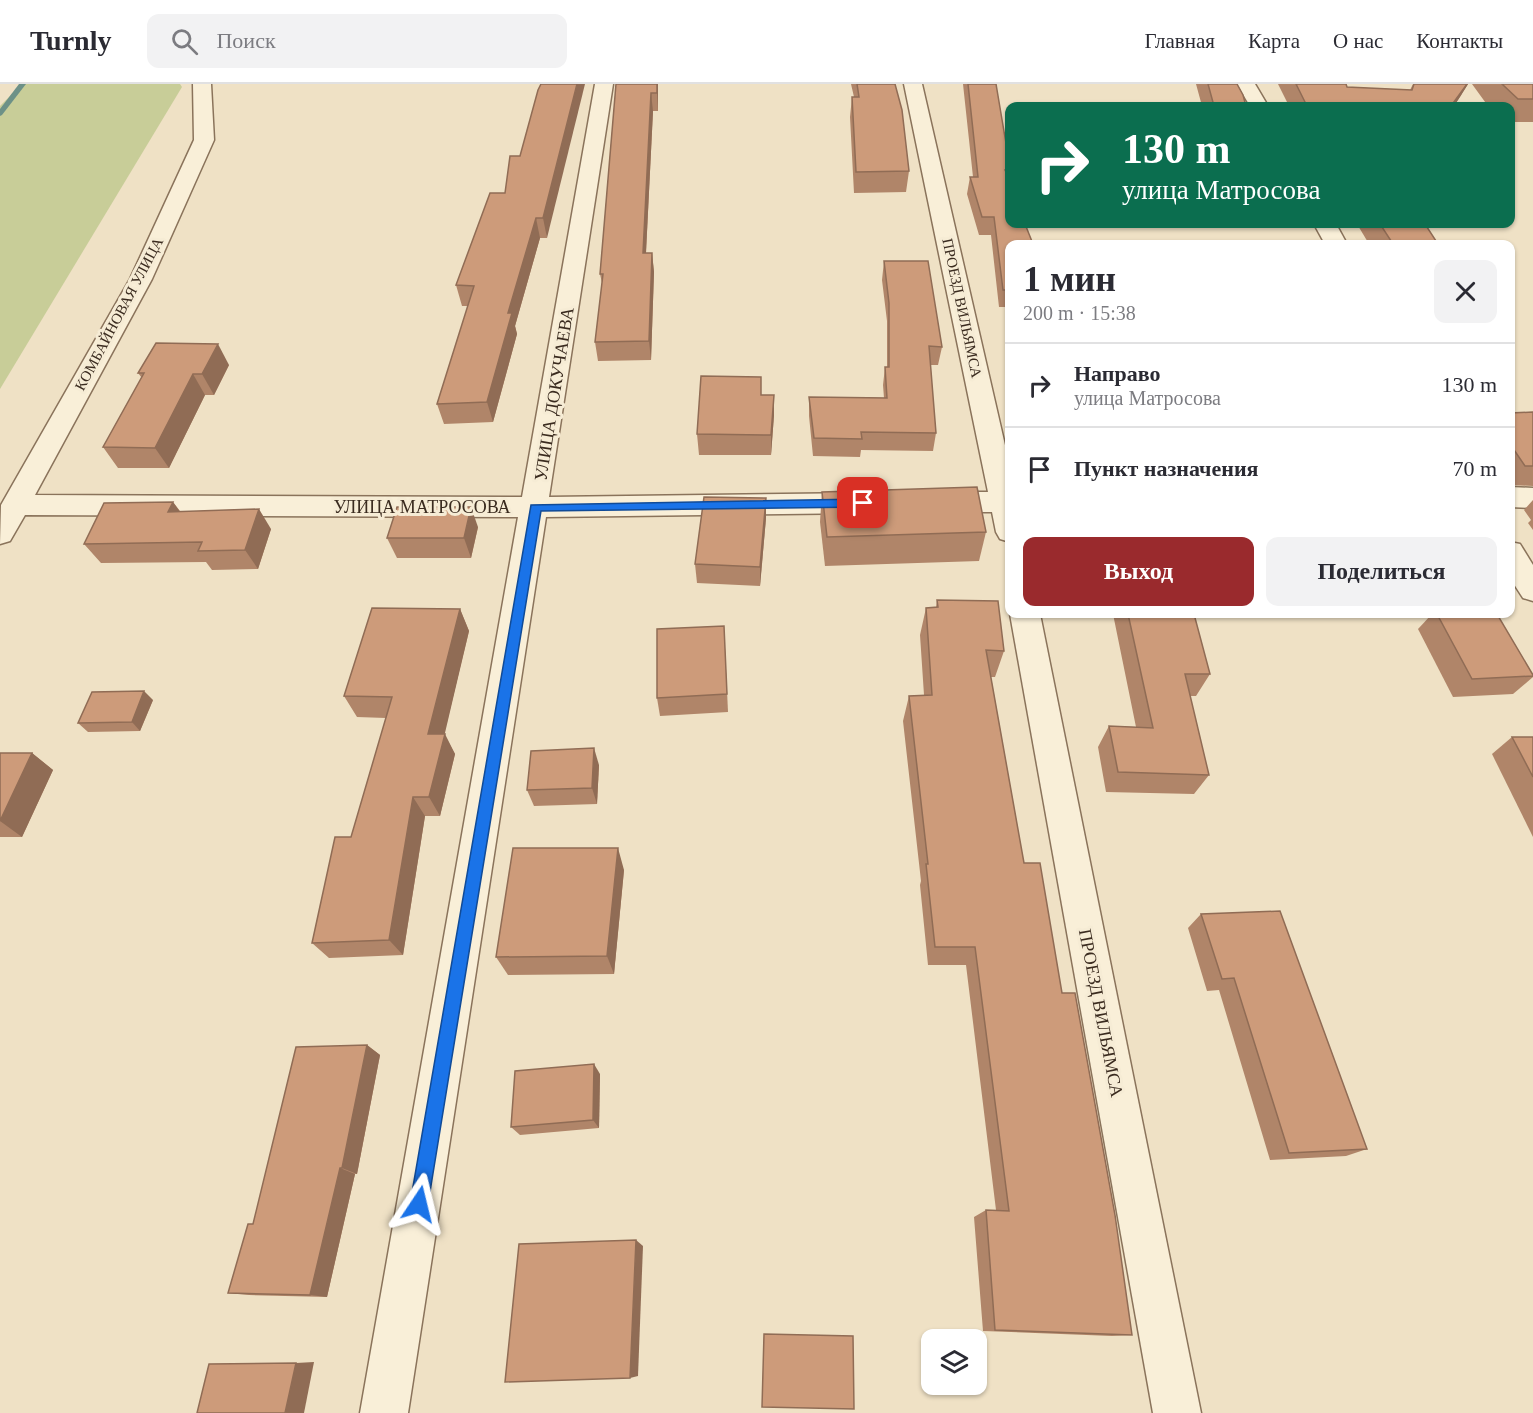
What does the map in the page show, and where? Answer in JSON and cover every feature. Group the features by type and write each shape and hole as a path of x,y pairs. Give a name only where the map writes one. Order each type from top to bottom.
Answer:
{"street":[{"name":"КОМБАЙНОВАЯ УЛИЦА","path":"0,534 141,279 204,140 202,84"},
{"name":"УЛИЦА ДОКУЧАЕВА","path":"384,1413 536,507 604,84"},
{"name":"ПРОЕЗД ВИЛЬЯМСА","path":"913,84 1005,493"},
{"path":"1246,84 1257,102"},
{"path":"1515,497 1533,498"},
{"name":"УЛИЦА МАТРОСОВА","path":"15,505 536,507 1005,502"},
{"path":"1515,560 1533,590"},
{"name":"ПРОЕЗД ВИЛЬЯМСА","path":"1026,618 1177,1413"}],"green space":[{"path":"22,84 180,84 182,87 0,389 0,106"}],"building":[{"path":"541,84 577,84 543,218 536,218 508,313 512,313 487,402 437,404 474,286 456,285 490,193 505,193 510,156 520,156"},
{"path":"616,84 657,84 657,93 651,93 643,253 652,253 649,341 595,342 603,274 600,274"},
{"path":"857,84 895,84 902,110 909,171 856,172 852,97 859,97"},
{"path":"968,84 996,84 1005,137 1005,228 1027,228 1031,240 1005,240 1005,290 1003,290 994,217 982,217 970,177 978,177"},
{"path":"1208,84 1237,84 1245,102 1213,102"},
{"path":"1296,84 1346,84 1347,87 1412,90 1414,84 1467,84 1454,102 1305,102"},
{"path":"1502,84 1533,84 1533,99 1518,99"},
{"path":"1383,228 1428,228 1435,240 1390,240"},
{"path":"884,261 928,261 942,347 929,346 936,433 861,432 862,439 814,438 809,397 887,398 885,367 889,367 889,303"},
{"path":"156,343 218,344 202,374 193,374 155,448 103,447 144,373 138,373"},
{"path":"701,376 761,377 761,395 774,395 771,435 697,434"},
{"path":"1533,412 1533,466 1525,466 1515,451 1515,413"},
{"path":"977,487 986,532 827,537 822,492"},
{"path":"704,497 766,498 760,567 695,564"},
{"path":"173,502 168,512 259,509 245,550 198,551 202,542 84,544 104,503"},
{"path":"397,507 471,507 464,538 387,538"},
{"path":"937,600 998,601 1004,651 986,650 1024,863 1040,863 1062,993 1075,993 1115,1215 1132,1335 995,1330 986,1210 1009,1211 975,947 935,947 909,696 932,695 926,608 938,607"},
{"path":"372,608 460,609 428,734 445,734 429,797 413,797 389,940 312,943 335,837 351,837 392,697 344,696"},
{"path":"1129,618 1195,618 1210,674 1185,674 1209,775 1118,772 1109,726 1153,728"},
{"path":"1439,618 1499,618 1533,675 1472,679"},
{"path":"724,626 727,694 657,698 657,629"},
{"path":"144,691 132,722 78,723 92,692"},
{"path":"1512,737 1533,737 1533,777"},
{"path":"594,748 592,788 527,790 531,751"},
{"path":"0,753 32,753 0,821"},
{"path":"513,848 618,848 607,956 496,957"},
{"path":"1280,911 1367,1149 1289,1153 1234,978 1222,979 1201,914"},
{"path":"367,1045 342,1168 340,1168 310,1295 228,1293 248,1224 253,1224 296,1047"},
{"path":"594,1064 593,1120 511,1127 515,1071"},
{"path":"636,1240 630,1378 505,1382 519,1244"},
{"path":"764,1334 853,1336 854,1409 762,1407"},
{"path":"296,1363 285,1413 197,1413 209,1364"}],"waterway":[{"path":"0,114 23,84"}],"route":[{"path":"419,1204 536,507 863,503"}]}
